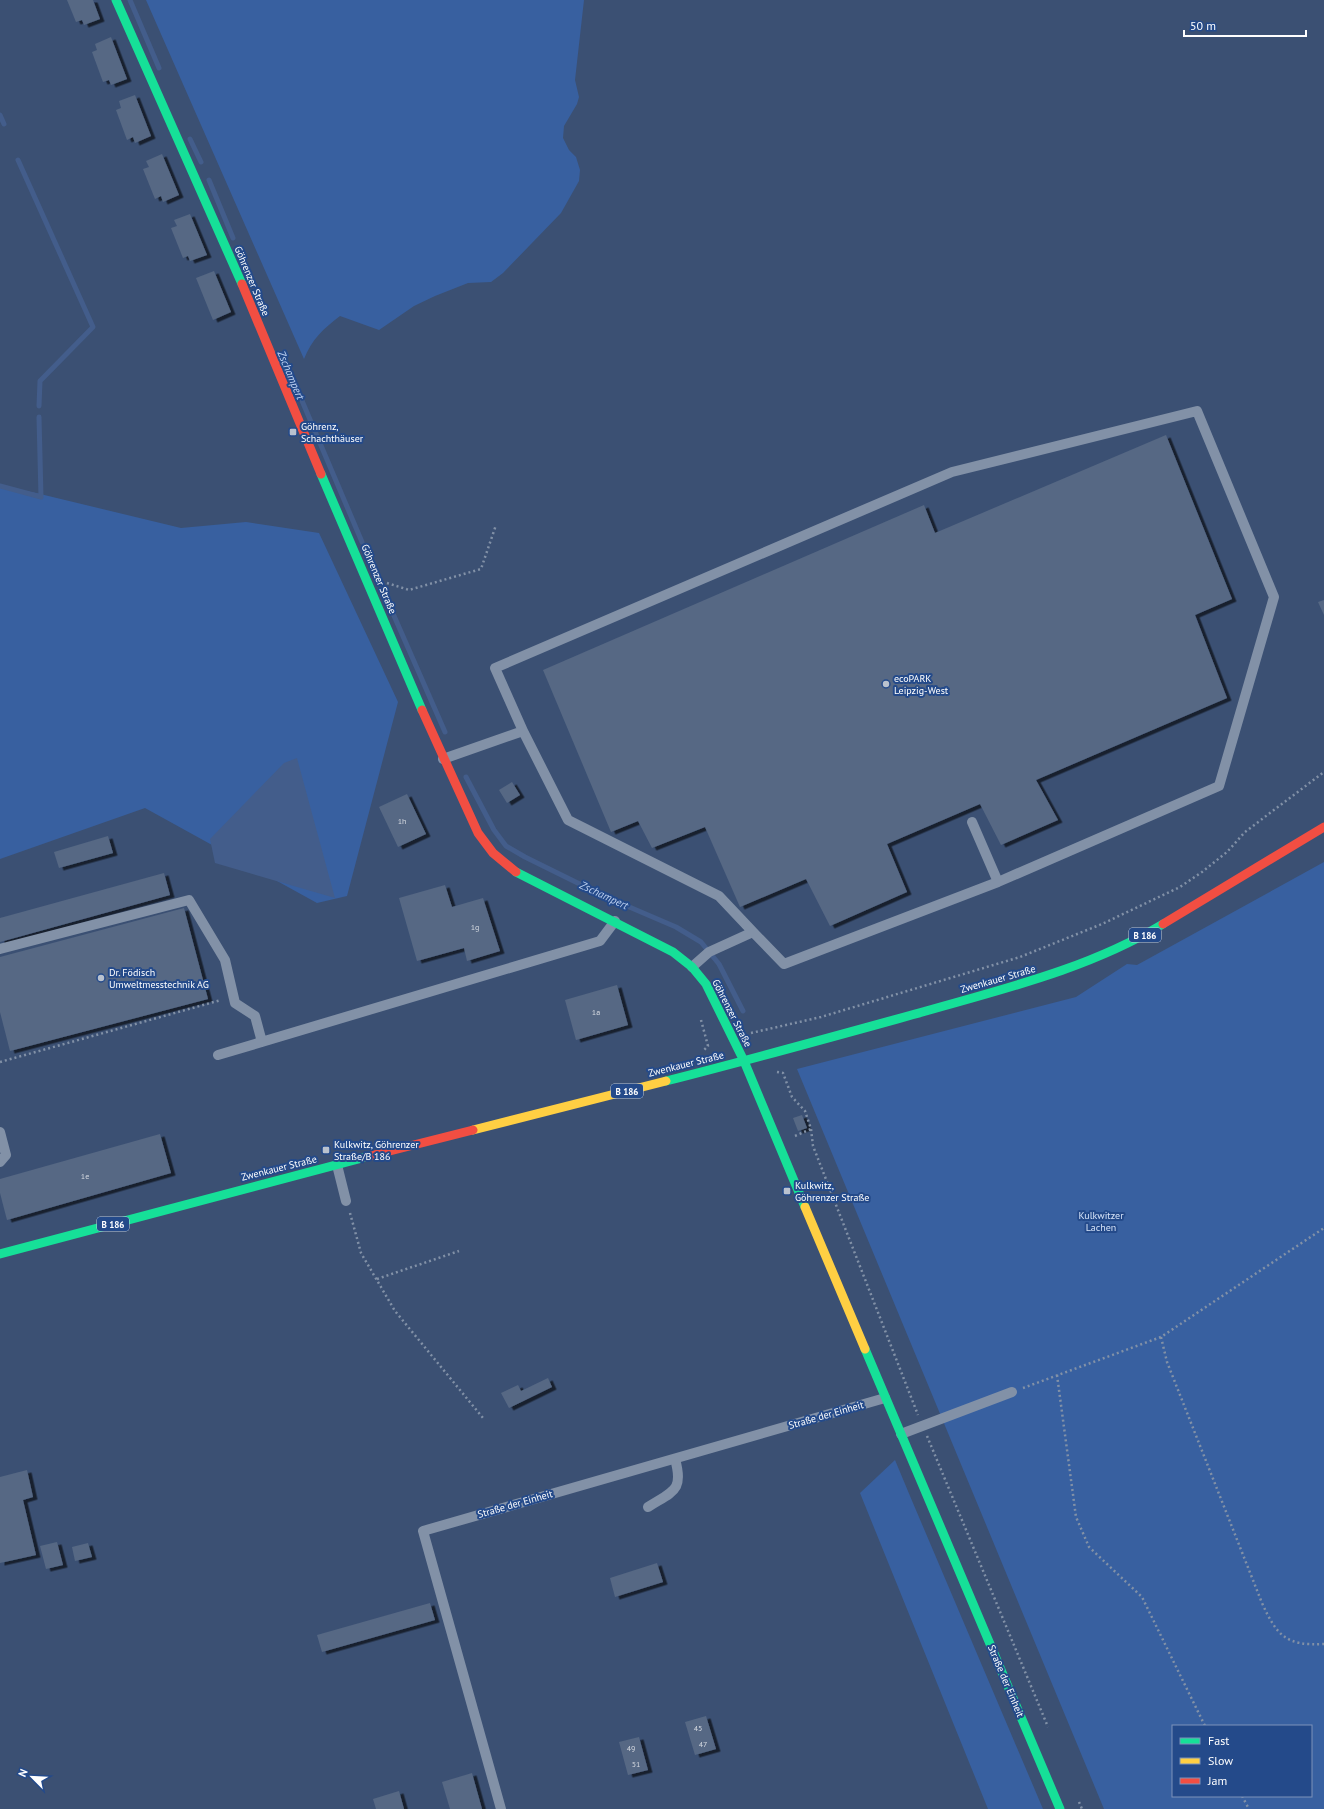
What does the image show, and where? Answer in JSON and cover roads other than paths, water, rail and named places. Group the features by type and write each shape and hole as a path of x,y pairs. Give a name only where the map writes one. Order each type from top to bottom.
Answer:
{"street":[{"name":"Göhrenzer Straße","path":"116,0 246,293 297,419 443,759 478,834 493,853 514,871 615,921 673,952 692,967 706,984 744,1061"},
{"name":"Zwenkauer Straße","path":"0,1254 338,1165 744,1061 1015,986 1078,966 1138,939 1324,827"},
{"name":"Straße der Einheit","path":"744,1061 885,1398 1060,1809"}],"lane":[{"path":"1197,411 1274,597 1219,786 998,882 784,964 719,896 568,820 523,732 495,668 952,472 1197,411"},
{"path":"443,759 523,732"},
{"path":"972,822 998,882"},
{"path":"0,949 189,900 225,960 235,1003 255,1016 262,1042"},
{"path":"218,1055 600,941 615,921"},
{"path":"692,967 710,952 753,932"},
{"path":"0,1132 6,1155 0,1162"},
{"path":"338,1165 346,1201"},
{"path":"901,1434 1012,1392"},
{"name":"Straße der Einheit","path":"501,1809 423,1531 885,1398"},
{"path":"648,1507 675,1489 679,1479 674,1459"}],"waterway":[{"name":"Zschampert","path":"130,0 159,68"},
{"path":"0,115 4,124"},
{"name":"Zschampert","path":"190,139 201,162"},
{"path":"18,160 93,327 40,381 39,406"},
{"name":"Zschampert","path":"209,180 233,238"},
{"name":"Zschampert","path":"283,356 362,542"},
{"path":"0,486 41,497 39,417"},
{"name":"Zschampert","path":"384,593 445,732"},
{"name":"Zschampert","path":"466,777 494,830 506,846 606,897 676,927 701,942 719,964 743,1011"}],"place":[{"name":"Göhrenz, Schachthäuser","path":"293,432"},
{"name":"ecoPARK Leipzig-West","path":"886,684"},
{"name":"Dr. Födisch Umweltmesstechnik AG","path":"101,978"},
{"name":"Kulkwitz, Göhrenzer Straße/B 186","path":"326,1150"},
{"name":"Kulkwitz, Göhrenzer Straße","path":"787,1191"}],"park label":[{"name":"Kulkwitzer Lachen","path":"1101,1220"}]}
